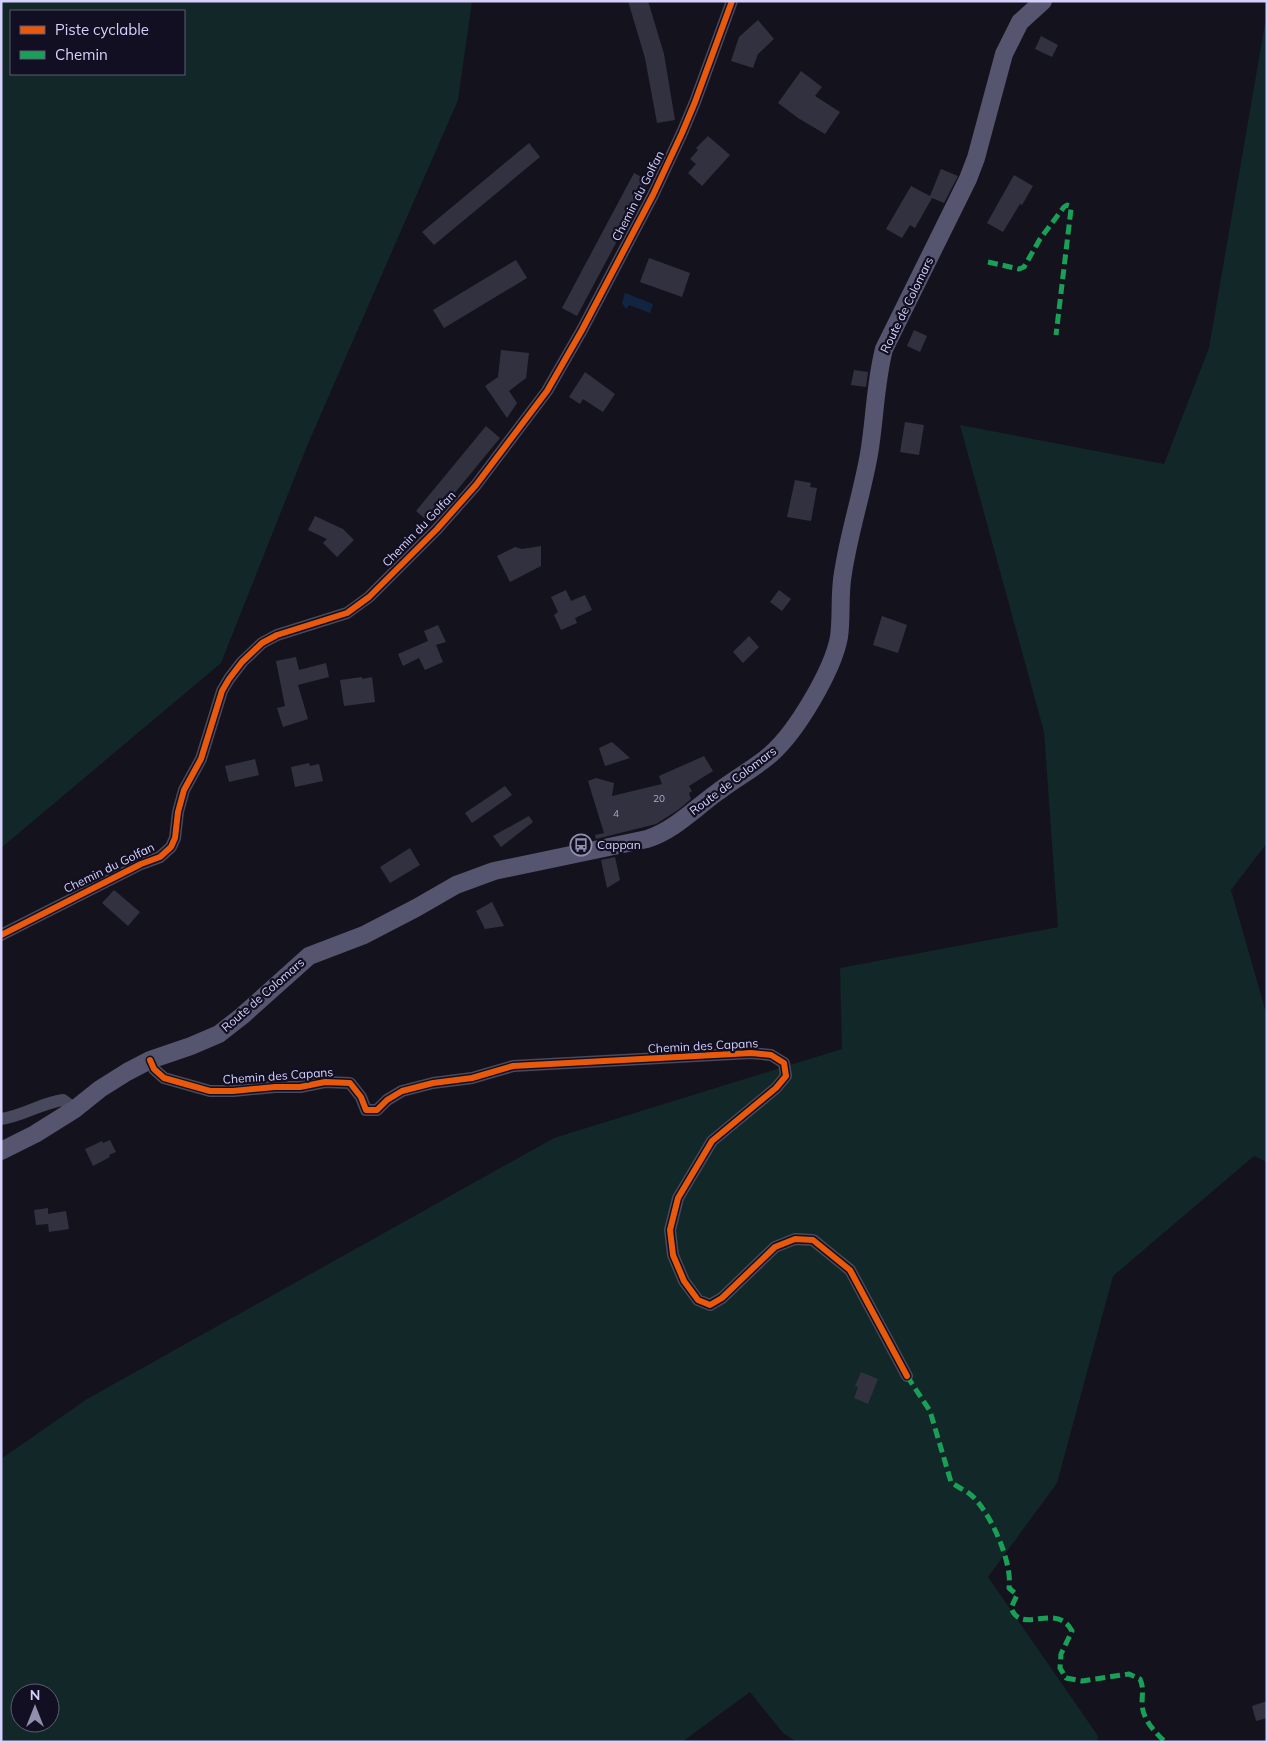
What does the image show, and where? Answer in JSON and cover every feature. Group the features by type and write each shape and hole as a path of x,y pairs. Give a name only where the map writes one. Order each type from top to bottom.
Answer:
{"main road":[{"name":"Route de Colomars","path":"1,1151 35,1134 75,1109 100,1089 150,1060 191,1046 218,1034 242,1016 309,956 364,935 466,880 494,871 647,839 660,834 684,818 719,790 753,768 773,752 786,738 828,672 836,649 839,635 843,572 869,457 878,376 884,349 968,179 976,158 1004,54 1012,35 1020,22 1043,1"}],"street":[{"name":"Chemin du Golfan","path":"1,935 167,852 175,838 178,812 184,790 201,759 218,702 229,679 242,662 262,643 277,635 347,613 369,597 437,529 476,485 510,442 547,391 567,359 652,195 695,102 732,1"},
{"name":"Chemin des Capans","path":"150,1060 154,1069 164,1078 210,1091 233,1091 275,1086 300,1087 326,1082 350,1083 361,1097 366,1110 377,1110 387,1100 402,1091 433,1083 472,1078 513,1066 751,1053 771,1055 784,1063 786,1076 776,1088 712,1141 678,1198 670,1230 673,1255 684,1281 698,1300 710,1305 722,1298 774,1247 794,1239 813,1240 850,1270 907,1376"},
{"path":"1,1119 15,1117 49,1102 63,1100 75,1109"}],"green space":[{"path":"1,1 472,1 458,100 307,446 221,663 1,848"},
{"path":"1267,12 1267,843 1231,890 1267,1016 1267,1162 1254,1156 1113,1276 1057,1483 988,1577 1098,1736 1097,1742 797,1742 783,1733 750,1692 682,1742 1,1742 1,1459 87,1399 554,1138 842,1049 840,968 1058,927 1044,732 960,425 1164,464 1209,348"}],"water":[{"path":"625,293 653,304 650,313 629,305 626,309 622,303"}],"building":[{"path":"628,1 648,1 664,54 675,120 657,123 645,58"},
{"path":"758,20 774,39 758,54 753,68 731,61 739,37"},
{"path":"1041,36 1058,45 1052,57 1035,49"},
{"path":"801,71 822,87 815,96 840,112 825,134 798,118 778,103"},
{"path":"708,136 730,155 702,186 688,173 696,164 690,159 698,150 696,148"},
{"path":"529,143 540,157 434,245 422,232"},
{"path":"941,169 958,176 944,203 932,198 915,228 910,225 902,238 886,229 911,186 930,196"},
{"path":"634,173 649,181 577,316 562,308"},
{"path":"1014,175 1033,186 1003,232 987,223"},
{"path":"649,258 690,273 682,297 640,282"},
{"path":"516,260 527,278 444,328 433,310"},
{"path":"914,330 927,336 920,352 907,346"},
{"path":"501,350 529,353 526,378 509,391 517,403 507,418 485,386 498,377"},
{"path":"854,370 868,372 866,387 851,385"},
{"path":"585,372 615,394 603,412 583,399 580,404 569,397"},
{"path":"905,422 924,425 919,455 900,452"},
{"path":"486,426 500,438 430,523 416,511"},
{"path":"795,480 811,483 810,487 817,488 811,521 787,517"},
{"path":"315,516 343,529 354,540 337,557 323,543 327,539 308,530"},
{"path":"541,546 541,566 510,582 497,556 515,547 522,549"},
{"path":"566,590 571,601 585,595 592,610 575,618 577,623 561,630 554,615 558,612 551,597"},
{"path":"779,590 791,599 782,611 770,602"},
{"path":"882,616 907,625 898,653 873,645"},
{"path":"438,625 446,642 436,645 443,662 425,670 419,658 403,666 398,654 428,641 424,631"},
{"path":"749,636 759,647 743,663 733,652"},
{"path":"296,657 299,670 326,663 329,677 298,685 308,719 283,727 277,708 285,706 276,661"},
{"path":"362,677 362,679 372,677 375,702 344,706 340,680"},
{"path":"612,742 630,758 605,766 599,748"},
{"path":"704,756 713,771 689,786 692,791 689,793 691,799 678,810 656,824 596,839 595,835 604,833 588,781 596,778 614,783 612,796 662,784 659,776"},
{"path":"255,759 259,775 229,782 225,766"},
{"path":"309,763 310,766 319,764 323,781 295,787 291,767"},
{"path":"505,786 512,795 472,823 465,813"},
{"path":"529,816 533,822 501,847 493,836"},
{"path":"410,848 420,865 390,883 380,867"},
{"path":"615,857 620,880 607,888 601,860"},
{"path":"114,890 140,912 128,926 102,903"},
{"path":"492,902 504,926 485,929 476,911"},
{"path":"110,1140 116,1152 93,1166 85,1149 102,1141 103,1143"},
{"path":"48,1208 48,1214 66,1211 69,1229 49,1232 48,1224 36,1225 34,1210"},
{"path":"861,1372 878,1379 868,1404 854,1398 858,1387 855,1386"},
{"path":"1267,1701 1267,1718 1256,1721 1252,1706"}],"marked path":[{"path":"988,262 1019,269 1024,267 1040,239 1064,207 1070,206 1056,335"},
{"path":"907,1376 930,1411 951,1482 969,1493 978,1503 986,1513 999,1538 1007,1565 1009,1588 1017,1595 1011,1608 1016,1616 1031,1620 1057,1619 1065,1623 1072,1631 1061,1654 1060,1668 1066,1678 1082,1681 1129,1674 1140,1679 1144,1715 1165,1742"}],"cycle path":[{"path":"1,935 141,864 160,857 171,847 175,838 178,812 184,790 201,759 222,691 242,662 262,643 277,635 347,613 369,597 437,529 476,485 547,391 582,330 653,195 682,133 732,1"},
{"path":"150,1060 154,1069 164,1078 210,1091 300,1087 325,1082 350,1083 361,1097 366,1110 377,1110 387,1100 402,1091 433,1083 472,1078 513,1066 751,1053 771,1055 784,1063 786,1076 776,1088 712,1141 678,1198 670,1230 673,1255 684,1281 698,1300 710,1305 722,1298 775,1247 795,1239 813,1240 850,1270 907,1376"}],"place":[{"name":"Cappan","path":"581,845"}]}
